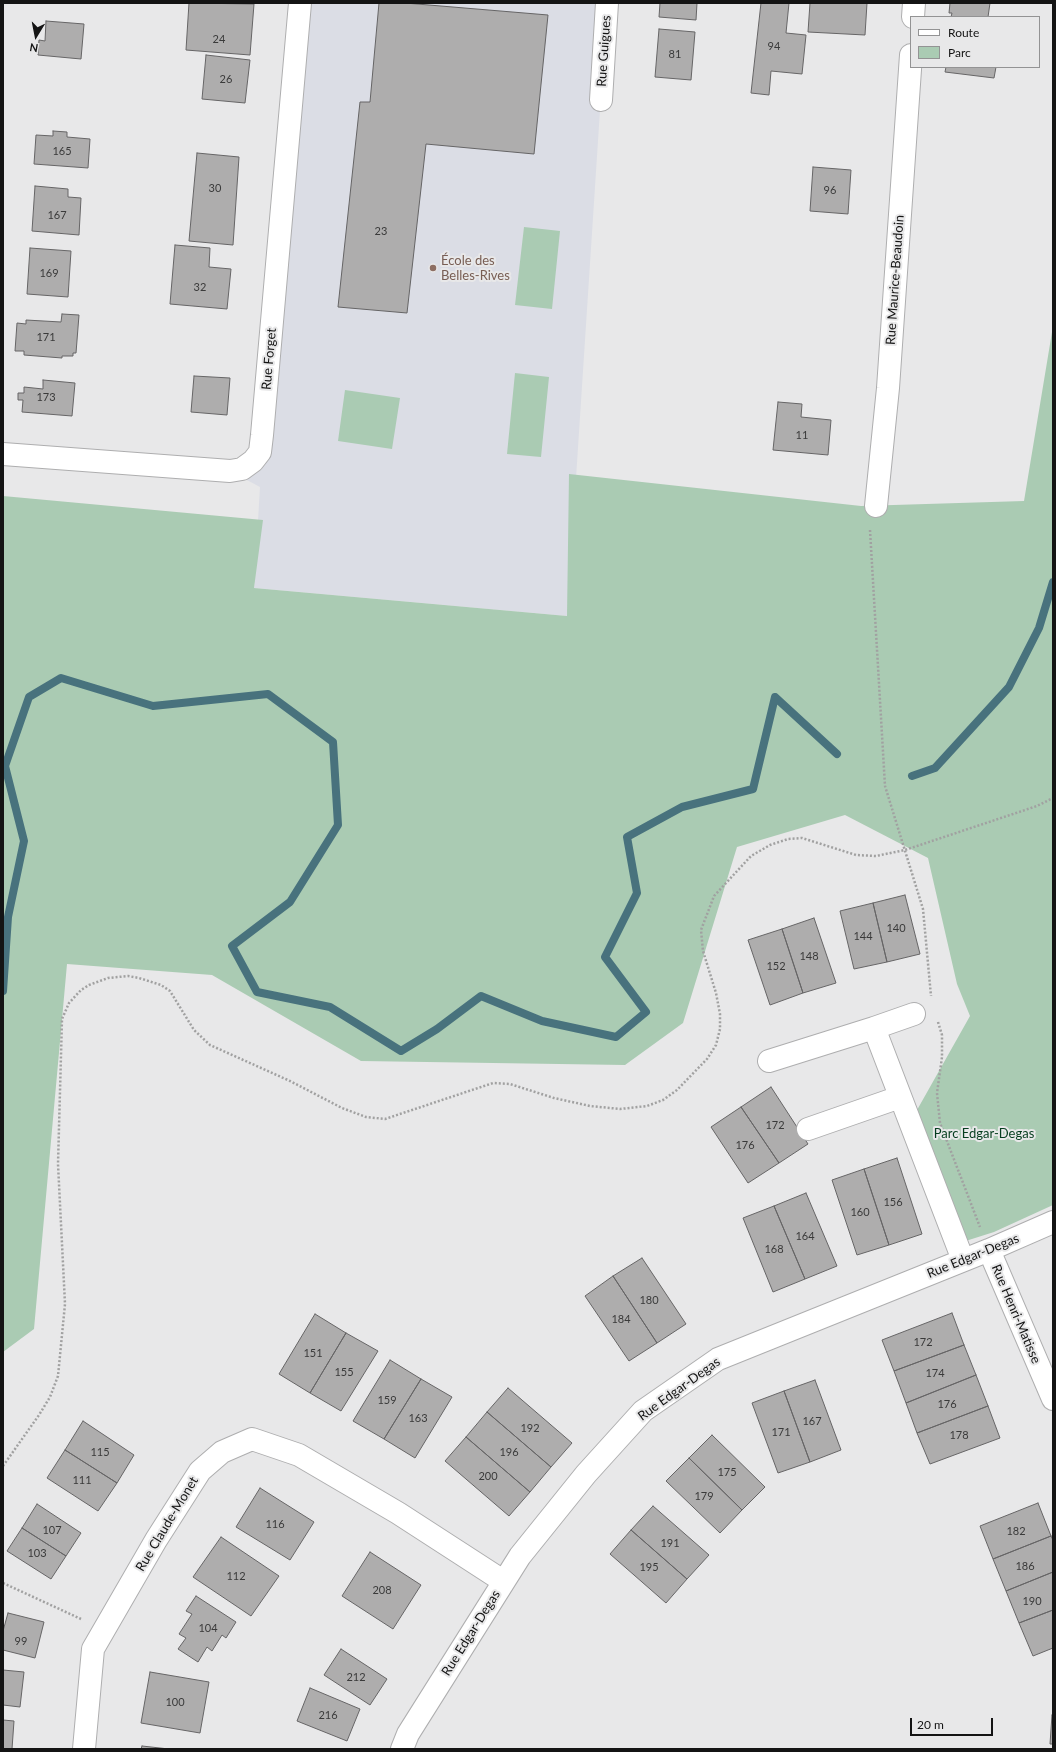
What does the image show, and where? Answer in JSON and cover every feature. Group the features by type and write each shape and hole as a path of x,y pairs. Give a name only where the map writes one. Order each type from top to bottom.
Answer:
{"street":[{"name":"Rue Forget","path":"3,454 230,471 242,468 253,461 260,452 300,3"},
{"name":"Rue Guigues","path":"601,100 607,3"},
{"path":"913,16 914,3"},
{"name":"Rue Maurice-Beaudoin","path":"876,506 888,388 910,68"},
{"path":"769,1061 914,1014"},
{"path":"874,1028 963,1260"},
{"path":"808,1129 900,1097"},
{"name":"Rue Edgar-Degas","path":"402,1749 408,1734 520,1556 586,1474 643,1411 718,1359 989,1250 1053,1222"},
{"name":"Rue Henri-Matisse","path":"989,1250 1053,1400"},
{"name":"Rue Claude-Monet","path":"84,1749 93,1649 156,1540 200,1471 222,1452 252,1439 299,1455 398,1513 504,1581"}],"path":[{"path":"876,506 870,532 870,549 885,786 923,909 932,997"},
{"path":"3,1466 40,1415 50,1397 58,1376 65,1304 58,1164 62,1019 69,1003 81,990 108,978 128,976 161,985 170,992 194,1030 210,1045 290,1081 342,1108 366,1117 385,1119 493,1083 510,1084 554,1098 590,1106 620,1109 647,1106 663,1100 677,1090 707,1059 716,1044 720,1029 720,1014 716,993 703,951 701,930 714,896 751,856 770,845 788,839 802,838 856,855 876,856 905,850 1037,806 1053,798"},
{"path":"937,1017 942,1035 942,1057 937,1093 940,1123 989,1250"},
{"path":"3,1583 104,1630"}],"shaded area":[{"name":"École des Belles-Rives","path":"300,3 607,3 567,616 254,588 260,487 230,471 253,461"}],"green space":[{"path":"524,227 560,231 552,309 515,305"},
{"name":"Parc Edgar-Degas","path":"1053,326 1053,1205 994,1232 953,1245 908,1126 970,1016 957,984 928,858 845,815 737,847 683,1023 625,1065 361,1061 212,975 67,964 34,1329 3,1352 3,496 263,520 254,588 567,616 569,474 861,506 1024,501"},
{"path":"515,373 549,377 541,457 507,454"},
{"path":"345,390 400,398 392,449 338,441"}],"building":[{"path":"189,3 254,4 250,55 186,50"},
{"path":"379,3 405,3 548,15 534,154 426,144 407,313 338,307 360,102 370,102"},
{"path":"660,3 697,3 696,20 659,17"},
{"path":"761,3 789,3 786,33 806,35 802,74 771,71 769,95 751,93"},
{"path":"810,3 867,3 865,35 808,32"},
{"path":"950,3 990,3 988,16 951,16 952,13 949,13"},
{"path":"46,21 84,24 81,59 38,55 39,40 45,41"},
{"path":"659,29 695,32 691,80 655,77"},
{"path":"206,55 250,60 245,103 202,99"},
{"path":"946,68 996,68 994,78 945,72"},
{"path":"53,131 67,132 67,137 90,139 88,168 34,164 36,135 53,136"},
{"path":"197,153 239,157 233,245 189,241"},
{"path":"813,167 851,170 848,214 810,211"},
{"path":"35,186 68,189 68,197 81,198 79,235 32,231"},
{"path":"175,245 210,248 209,267 231,269 227,309 170,304"},
{"path":"30,248 71,251 68,297 27,294"},
{"path":"62,314 79,315 76,353 73,353 73,356 62,356 62,358 24,355 24,351 15,351 17,323 26,324 26,320 61,322"},
{"path":"194,376 230,378 227,415 191,412"},
{"path":"43,380 75,383 72,416 22,412 23,400 18,400 18,393 24,393 24,387 43,389"},
{"path":"778,402 802,404 801,417 831,420 828,455 773,450"},
{"path":"905,895 920,954 887,962 873,903"},
{"path":"873,903 887,962 854,969 840,911"},
{"path":"814,918 836,983 803,993 782,929"},
{"path":"782,929 803,993 770,1005 748,940"},
{"path":"771,1087 808,1144 779,1163 741,1107"},
{"path":"741,1107 779,1163 748,1183 711,1127"},
{"path":"897,1158 922,1234 889,1245 864,1169"},
{"path":"864,1169 889,1245 857,1255 832,1180"},
{"path":"806,1193 837,1266 805,1279 774,1206"},
{"path":"774,1206 805,1279 773,1292 743,1218"},
{"path":"642,1258 686,1324 657,1343 613,1276"},
{"path":"613,1276 657,1343 629,1361 585,1296"},
{"path":"952,1313 964,1345 894,1371 882,1340"},
{"path":"315,1314 346,1333 310,1393 279,1374"},
{"path":"346,1333 378,1351 341,1411 310,1393"},
{"path":"964,1345 976,1375 906,1403 894,1371"},
{"path":"390,1360 421,1379 384,1439 353,1421"},
{"path":"976,1375 988,1406 917,1433 906,1403"},
{"path":"421,1379 452,1397 415,1458 384,1439"},
{"path":"815,1380 841,1450 810,1462 784,1391"},
{"path":"508,1388 572,1443 551,1467 487,1412"},
{"path":"784,1391 810,1462 778,1473 752,1403"},
{"path":"988,1406 1000,1438 930,1464 917,1433"},
{"path":"487,1412 551,1467 530,1492 466,1437"},
{"path":"83,1421 134,1455 117,1483 65,1450"},
{"path":"712,1435 765,1487 742,1510 689,1458"},
{"path":"466,1437 530,1492 509,1516 445,1461"},
{"path":"65,1450 117,1483 98,1511 47,1478"},
{"path":"689,1458 742,1510 720,1533 666,1481"},
{"path":"260,1488 314,1522 290,1560 236,1527"},
{"path":"1038,1503 1051,1536 993,1559 980,1526"},
{"path":"37,1504 81,1533 66,1556 22,1528"},
{"path":"653,1506 709,1555 687,1579 631,1530"},
{"path":"22,1528 66,1556 51,1579 7,1551"},
{"path":"631,1530 687,1579 666,1603 610,1554"},
{"path":"1051,1536 1053,1540 1053,1572 1006,1591 993,1559"},
{"path":"221,1537 279,1576 251,1616 193,1577"},
{"path":"370,1552 421,1585 393,1629 342,1596"},
{"path":"1053,1572 1053,1610 1019,1623 1006,1591"},
{"path":"196,1596 236,1622 226,1638 222,1635 212,1651 207,1647 198,1662 178,1649 186,1638 179,1634 192,1614 186,1611"},
{"path":"1053,1610 1053,1648 1033,1656 1019,1623"},
{"path":"8,1613 44,1622 35,1658 3,1650 3,1631"},
{"path":"341,1649 387,1679 370,1705 324,1675"},
{"path":"3,1670 24,1672 20,1707 3,1705"},
{"path":"150,1672 209,1682 200,1733 141,1723"},
{"path":"310,1688 360,1709 347,1741 297,1721"},
{"path":"1052,1715 1053,1744 1050,1744"},
{"path":"3,1720 14,1721 12,1749 3,1749"},
{"path":"142,1746 169,1749 141,1749"}],"waterway":[{"path":"912,776 935,768 1009,687 1039,628 1053,582"},
{"path":"3,991 8,917 24,841 5,766 29,697 61,678 153,706 268,694 333,742 338,825 290,902 232,946 257,992 330,1007 401,1051 437,1029 481,996 542,1021 616,1037 646,1012 605,957 637,893 627,837 682,807 753,789 775,697 837,754"}],"place":[{"name":"École des Belles-Rives","path":"433,268"}]}
